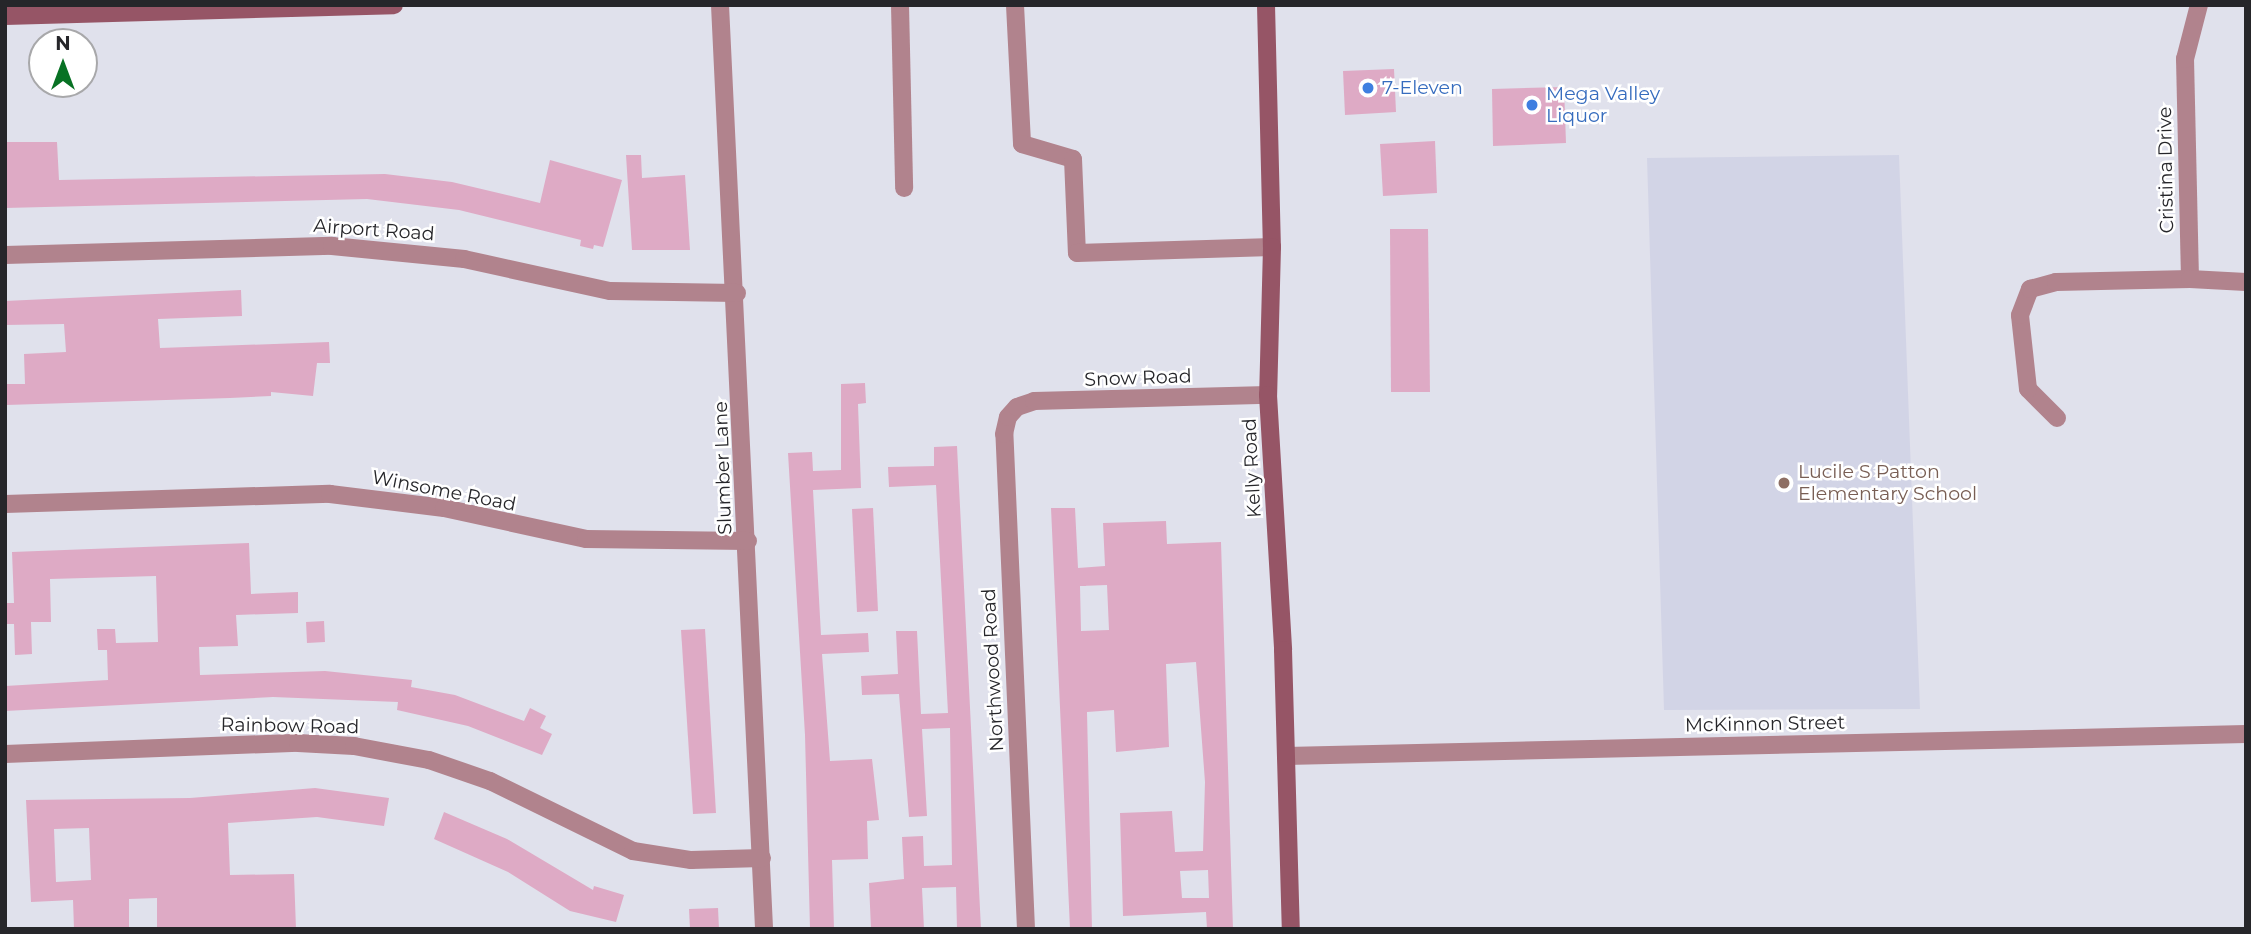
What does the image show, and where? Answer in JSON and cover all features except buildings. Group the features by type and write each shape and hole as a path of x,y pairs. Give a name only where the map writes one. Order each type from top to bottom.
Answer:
{"street":[{"path":"5,16 394,5"},
{"name":"Slumber Lane","path":"720,5 737,293 764,929"},
{"path":"900,5 904,188"},
{"path":"1015,5 1022,144 1073,159 1077,253 1272,247"},
{"name":"Kelly Road","path":"1266,5 1272,247 1268,395 1286,756 1291,929"},
{"name":"Cristina Drive","path":"2190,279 2185,59 2199,5"},
{"name":"Airport Road","path":"5,255 332,246 464,259 610,291 737,293"},
{"path":"2057,418 2028,389 2020,315 2029,289 2056,282 2190,279 2246,282"},
{"name":"Snow Road","path":"1012,411 1034,401 1268,395"},
{"name":"Northwood Road","path":"1012,411 1004,434 1026,929"},
{"name":"Winsome Road","path":"5,504 330,494 444,508 586,539 748,541"},
{"name":"McKinnon Street","path":"1286,756 2246,734"},
{"name":"Rainbow Road","path":"5,754 298,743 354,746 429,760 490,781 633,851 691,860 762,858"}],"shaded area":[{"name":"Lucile S Patton Elementary School","path":"1899,155 1920,709 1664,710 1647,158"}],"place":[{"name":"7-Eleven","path":"1368,88"},
{"name":"Mega Valley Liquor","path":"1532,105"},
{"name":"Lucile S Patton Elementary School","path":"1784,483"}]}
